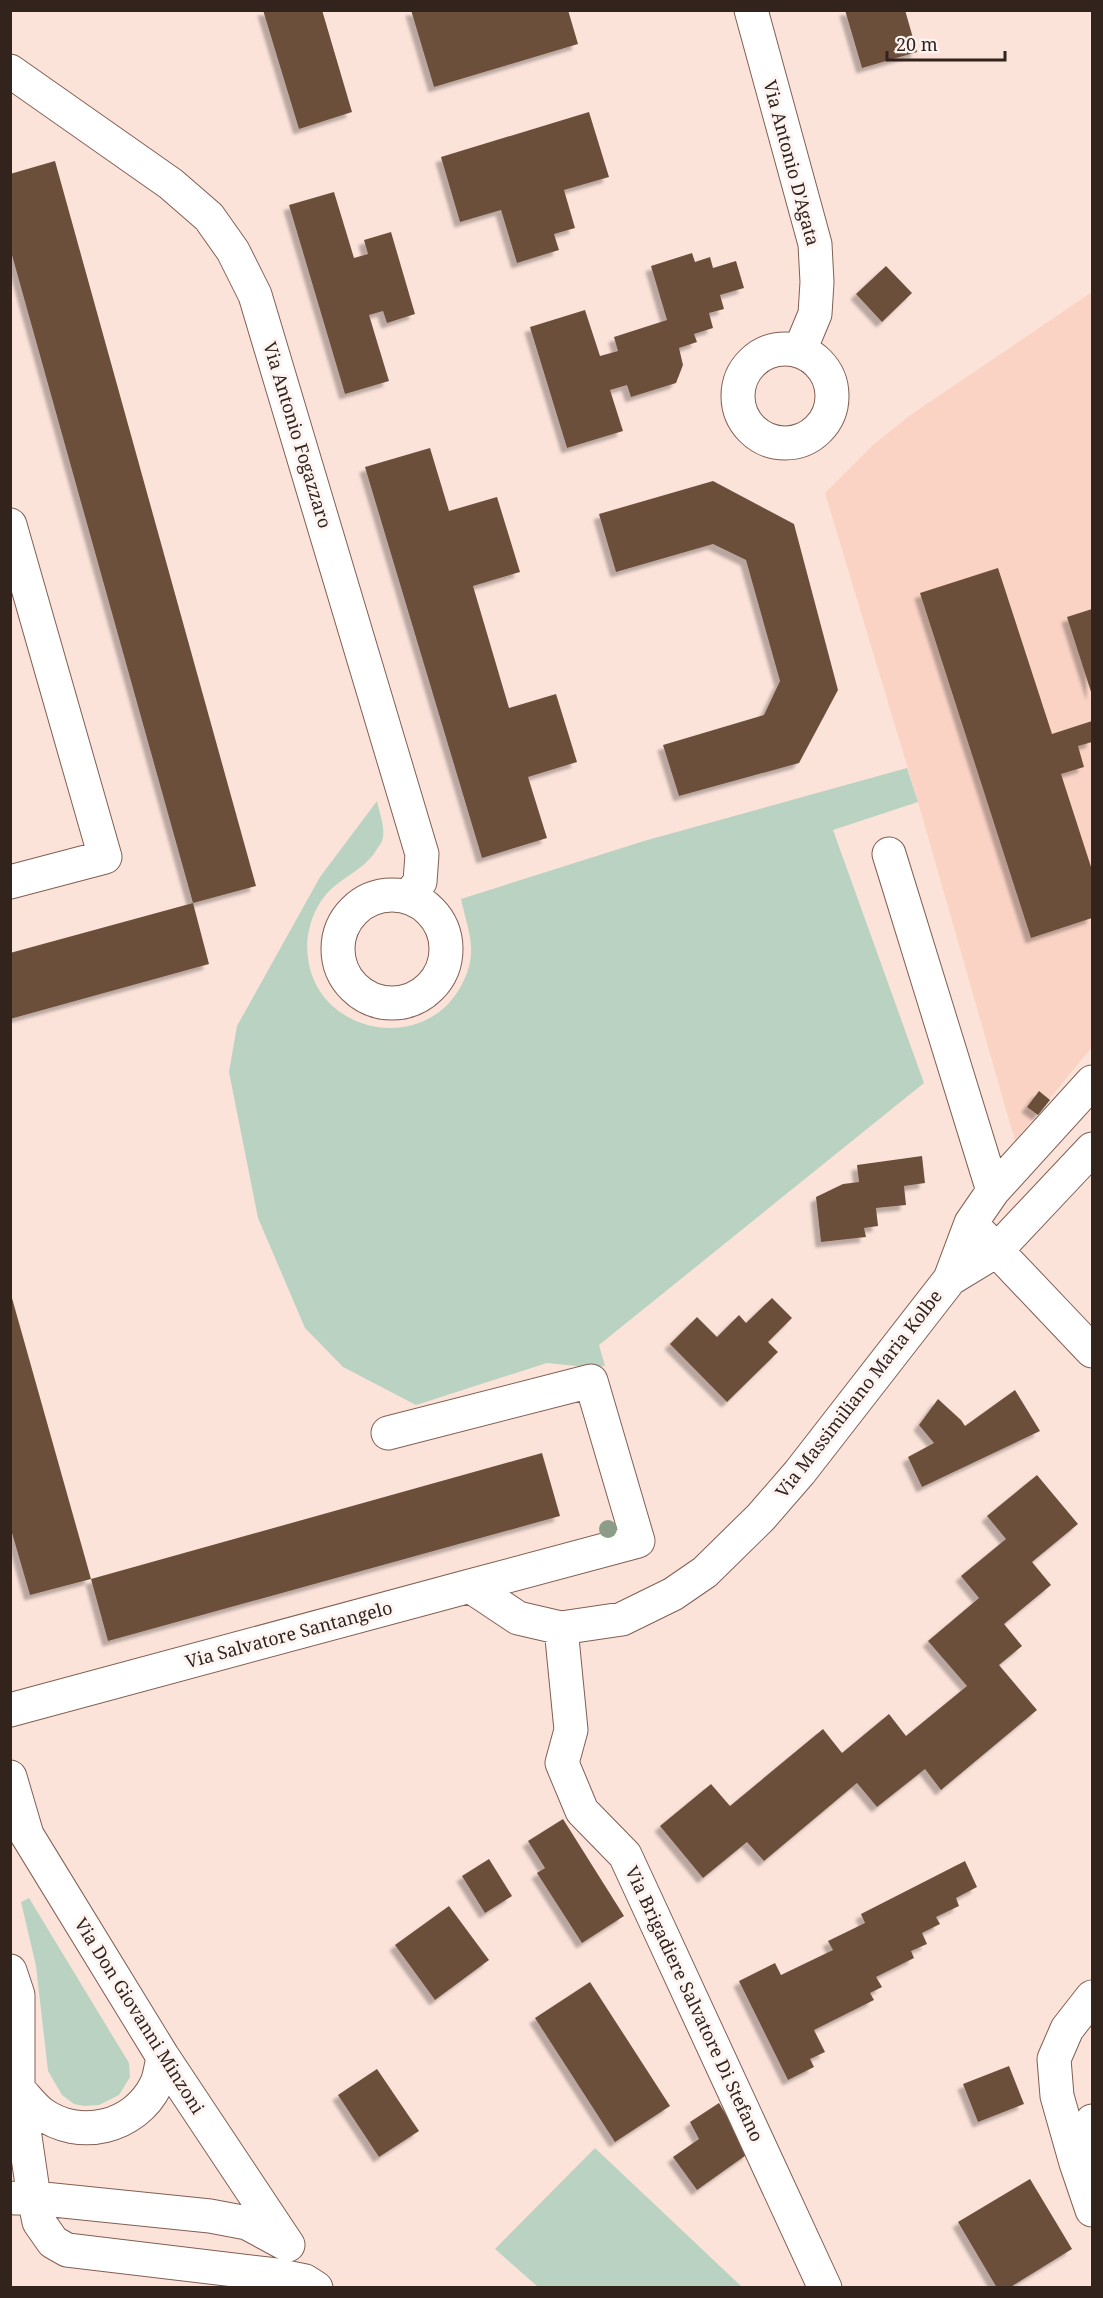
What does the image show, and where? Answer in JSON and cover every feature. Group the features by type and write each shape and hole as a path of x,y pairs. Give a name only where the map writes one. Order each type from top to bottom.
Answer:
{"street":[{"name":"Via Antonio D'Agata","path":"751,10 815,244 817,282 815,314 800,350"},
{"name":"Via Antonio Fogazzaro","path":"10,71 171,184 209,216 234,251 255,295 422,854 420,882 408,897"},
{"path":"10,525 105,856 10,882"},
{"path":"889,854 993,1191"},
{"name":"Via Massimiliano Maria Kolbe","path":"561,1628 622,1619 673,1594 705,1572 761,1517 800,1472 951,1279 971,1223 993,1191 1092,1082"},
{"path":"951,1279 996,1251 1092,1149"},
{"path":"971,1223 1092,1351"},
{"name":"Via Salvatore Santangelo","path":"10,1710 638,1541 591,1381 388,1433"},
{"path":"470,1586 518,1618 561,1628"},
{"name":"Via Brigadiere Salvatore Di Stefano","path":"561,1628 570,1730 562,1763 582,1811 625,1855 825,2288"},
{"name":"Via Don Giovanni Minzoni","path":"10,1777 27,1835 163,2057 288,2245"},
{"path":"10,1971 18,1995 18,2088 22,2198 52,2242 67,2250 276,2275 305,2281 316,2288"},
{"path":"1092,1997 1067,2029 1054,2059 1057,2096 1092,2210"},
{"path":"18,2088 40,2112 64,2126 91,2129 118,2123 141,2107 156,2084 163,2057"},
{"path":"1076,2163 1092,2121"},
{"path":"22,2198 210,2216 247,2223 288,2245 326,2288"}],"shaded area":[{"path":"1092,292 1092,1047 1015,1141 918,802 825,493 873,445 909,416"}],"green space":[{"path":"907,768 918,802 833,830 924,1083 599,1345 605,1366 586,1367 547,1363 416,1405 343,1367 305,1328 258,1218 229,1072 237,1026 320,877 377,801 383,829 382,840 368,860 336,885 322,900 313,918 307,948 315,983 330,1003 349,1018 372,1026 396,1028 419,1023 441,1011 463,982 470,962 471,946 461,899 644,841"},
{"path":"29,1898 129,2063 130,2077 119,2095 99,2105 74,2104 62,2095 48,2071 36,1966 21,1902"},
{"path":"595,2148 742,2287 538,2287 495,2249"}],"building":[{"path":"263,10 322,10 352,112 299,129"},
{"path":"411,10 568,10 578,44 434,87"},
{"path":"845,10 905,10 917,52 862,68"},
{"path":"589,112 609,177 564,190 575,228 554,234 559,250 517,263 501,210 460,222 441,157"},
{"path":"55,161 256,886 193,903 10,248 10,174"},
{"path":"334,192 354,258 368,254 364,240 391,232 415,314 387,323 383,311 369,315 389,381 345,394 289,205"},
{"path":"692,253 695,262 710,257 713,268 736,261 744,288 720,295 724,309 709,313 713,328 694,334 697,342 679,348 683,365 676,383 631,397 627,385 610,390 623,431 567,448 530,327 585,310 600,356 618,351 614,337 667,320 651,266"},
{"path":"886,266 912,293 882,322 856,294"},
{"path":"430,448 449,511 497,497 520,572 473,586 509,708 556,694 577,762 528,777 547,838 482,858 365,467"},
{"path":"713,481 794,524 838,690 799,763 679,796 663,745 764,715 780,681 746,560 713,544 616,572 599,514"},
{"path":"998,568 1052,734 1092,721 1092,742 1078,746 1084,767 1061,774 1092,870 1092,918 1031,938 920,593"},
{"path":"1092,609 1092,695 1067,617"},
{"path":"193,903 209,964 10,1019 10,953"},
{"path":"1039,1091 1050,1100 1038,1115 1027,1107"},
{"path":"922,1156 925,1183 904,1186 906,1205 876,1208 878,1226 864,1228 866,1237 821,1242 816,1197 843,1184 859,1182 857,1165"},
{"path":"10,1291 91,1579 30,1595 10,1526"},
{"path":"772,1298 792,1318 768,1342 778,1352 727,1402 670,1344 697,1317 717,1337 739,1315 746,1323"},
{"path":"1015,1390 1040,1431 922,1487 908,1457 934,1443 919,1425 938,1399 965,1426"},
{"path":"542,1453 560,1516 108,1641 91,1579"},
{"path":"1037,1475 1078,1524 1032,1562 1051,1585 1004,1624 1022,1646 999,1665 1037,1710 941,1790 925,1769 877,1807 857,1783 764,1861 747,1842 703,1878 660,1826 711,1784 730,1806 823,1729 842,1753 889,1714 906,1736 967,1686 928,1641 979,1598 961,1576 1006,1539 987,1516"},
{"path":"563,1819 624,1916 582,1943 537,1873 545,1868 528,1841"},
{"path":"489,1859 512,1896 485,1913 462,1876"},
{"path":"965,1861 977,1887 956,1898 959,1906 936,1917 940,1924 922,1933 927,1944 911,1951 914,1958 876,1977 882,1987 870,1993 874,2000 814,2030 825,2052 810,2059 814,2067 788,2080 739,1981 775,1963 781,1975 833,1950 828,1941 865,1923 861,1914"},
{"path":"449,1906 489,1960 435,2000 395,1945"},
{"path":"590,1982 670,2106 615,2142 535,2018"},
{"path":"1009,2066 1024,2104 978,2122 963,2084"},
{"path":"377,2069 419,2131 379,2157 338,2095"},
{"path":"719,2103 749,2153 697,2190 673,2157 699,2139 690,2122"},
{"path":"1030,2179 1072,2249 1009,2288 997,2288 958,2222"}]}
